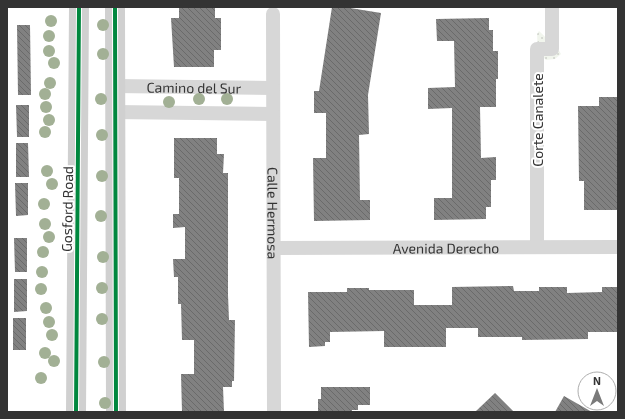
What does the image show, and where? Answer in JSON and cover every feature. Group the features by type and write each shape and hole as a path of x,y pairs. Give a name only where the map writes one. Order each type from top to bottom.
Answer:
{"main road":[{"name":"Gosford Road","path":"76,412 79,7"},
{"path":"114,7 116,412"}],"street":[{"name":"Corte Canalete","path":"537,248 537,49 552,49 552,7"},
{"name":"Calle Hermosa","path":"273,14 274,412"},
{"name":"Camino del Sur","path":"115,86 273,88"},
{"name":"Camino del Sur","path":"115,112 273,114"},
{"name":"Avenida Derecho","path":"274,248 618,248"}],"shaded area":[{"path":"539,31 558,49 561,54 555,59 546,60 538,52 537,34"}],"building":[{"path":"179,7 215,7 215,18 221,18 221,50 214,50 214,67 174,67 171,18 179,18"},
{"path":"332,7 344,7 381,13 368,95 369,134 359,135 360,200 370,200 370,220 314,221 313,158 326,158 326,113 314,113 314,91 319,91"},
{"path":"489,18 489,30 493,30 493,51 498,51 496,107 480,107 481,158 496,157 496,180 491,180 491,207 486,207 486,219 434,220 434,198 452,198 452,108 428,109 428,88 455,87 454,41 437,41 436,19"},
{"path":"17,25 30,25 31,95 18,95"},
{"path":"599,97 618,97 618,210 584,210 584,181 579,181 578,106 599,106"},
{"path":"16,105 29,105 29,137 17,137"},
{"path":"174,138 217,138 217,154 224,154 223,173 228,173 228,295 229,320 235,320 234,381 232,381 232,387 223,387 224,412 182,412 181,374 194,374 194,340 182,340 181,304 178,304 178,277 174,277 173,259 185,259 185,227 173,228 173,214 179,214 179,178 174,178"},
{"path":"16,143 28,143 29,177 16,177"},
{"path":"15,183 28,183 28,215 16,216"},
{"path":"14,238 27,238 27,272 15,272"},
{"path":"14,279 27,279 27,311 14,312"},
{"path":"513,286 514,291 539,291 539,287 567,287 567,293 602,292 602,287 618,287 618,332 588,332 588,339 522,340 522,337 478,337 478,328 446,328 446,347 384,347 384,331 330,332 330,342 325,342 325,346 309,347 308,292 347,292 347,288 369,288 369,290 414,290 414,305 452,305 452,287"},
{"path":"13,318 26,318 26,350 13,350"},
{"path":"321,387 370,387 370,405 358,405 358,410 352,410 352,412 318,412 318,399 321,399"},
{"path":"495,393 514,412 475,412"},
{"path":"564,396 577,403 577,411 592,412 555,412"}],"cycle path":[{"path":"76,412 79,7"},
{"path":"115,7 116,412"}]}
